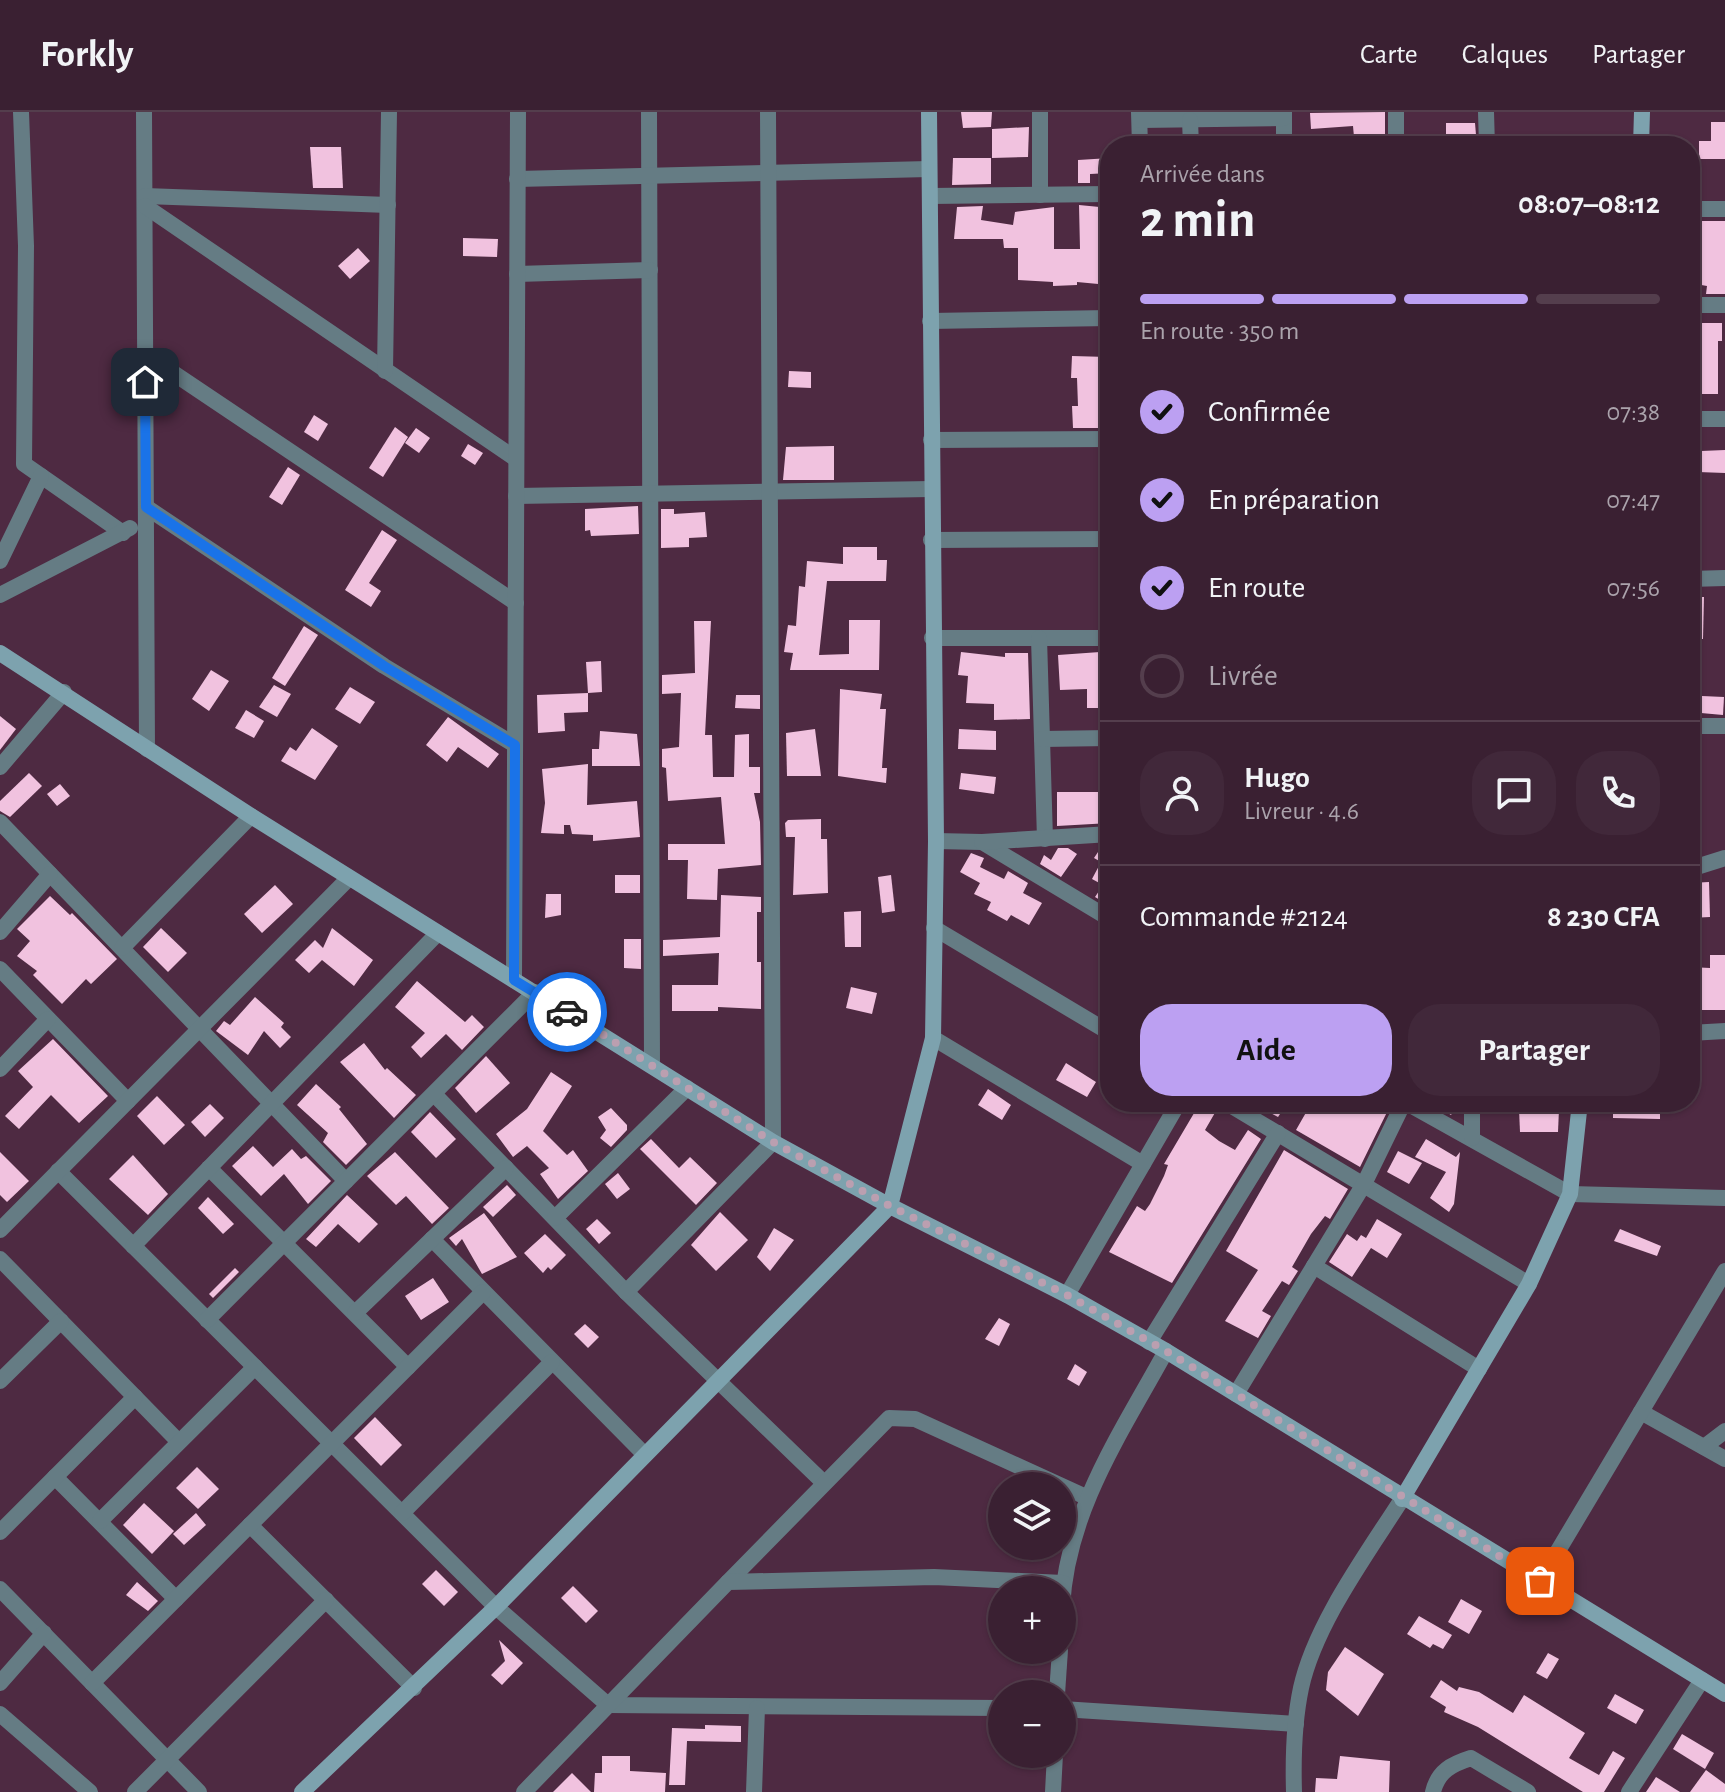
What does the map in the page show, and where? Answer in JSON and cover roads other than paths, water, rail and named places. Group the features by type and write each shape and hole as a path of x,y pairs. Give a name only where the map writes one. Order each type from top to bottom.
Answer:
{"street":[{"path":"21,112 26,246 24,464 123,533"},
{"path":"144,112 147,749"},
{"path":"385,371 389,112"},
{"path":"514,980 518,112"},
{"path":"649,112 652,1065"},
{"path":"626,1292 773,1142 768,112"},
{"path":"302,1792 496,1607 890,1206 933,1038 936,841 929,112"},
{"path":"1040,112 1040,195"},
{"path":"1396,112 1396,136"},
{"path":"1486,112 1487,136"},
{"path":"1641,136 1642,112"},
{"path":"1140,116 1190,120 1284,115 1284,136"},
{"path":"1190,120 1191,136"},
{"path":"517,179 768,170 929,169"},
{"path":"930,196 1100,194"},
{"path":"145,201 388,205"},
{"path":"145,201 385,371 516,459"},
{"path":"1700,209 1725,209"},
{"path":"517,274 650,270"},
{"path":"1700,305 1725,305"},
{"path":"930,321 1100,318"},
{"path":"145,354 516,603"},
{"path":"1700,419 1725,419"},
{"path":"931,440 1100,439"},
{"path":"0,561 41,476"},
{"path":"516,496 931,489"},
{"path":"0,595 123,533 146,514"},
{"path":"146,514 384,666 515,745"},
{"path":"931,540 1100,539"},
{"path":"1700,579 1725,578"},
{"path":"932,638 1100,638"},
{"path":"1039,638 1045,839"},
{"path":"1,654 349,878 773,1142 890,1206 1067,1295 1166,1351 1402,1499 1725,1694"},
{"path":"0,767 64,692"},
{"path":"1700,726 1725,726"},
{"path":"1042,739 1100,738"},
{"path":"122,948 251,816"},
{"path":"0,822 346,1181"},
{"path":"936,841 982,842 1100,835"},
{"path":"982,842 1100,913"},
{"path":"1700,866 1725,858"},
{"path":"0,932 50,874"},
{"path":"0,1230 349,878"},
{"path":"934,928 1100,1027"},
{"path":"133,1246 438,933"},
{"path":"0,969 128,1101"},
{"path":"207,1320 535,992"},
{"path":"0,1069 48,1019"},
{"path":"1700,1032 1725,1031"},
{"path":"933,1038 1143,1164"},
{"path":"555,1218 687,1088"},
{"path":"434,1094 626,1292 823,1482"},
{"path":"1067,1295 1173,1112"},
{"path":"1242,1112 1529,1284"},
{"path":"1236,1394 1364,1184 1399,1112"},
{"path":"1423,1112 1570,1194 1725,1198"},
{"path":"1472,1112 1472,1138"},
{"path":"1294,1792 1296,1724 1301,1686 1311,1657 1351,1581 1529,1284 1570,1194 1579,1112"},
{"path":"1149,1342 1278,1133"},
{"path":"209,1168 408,1367"},
{"path":"355,1313 506,1168"},
{"path":"58,1171 496,1607 608,1705 988,1708"},
{"path":"432,1239 645,1455"},
{"path":"0,1259 179,1442"},
{"path":"1314,1266 1479,1369"},
{"path":"1540,1581 1725,1271"},
{"path":"92,1683 483,1292"},
{"path":"0,1381 61,1321"},
{"path":"1065,1576 1086,1497 1166,1351"},
{"path":"402,1513 552,1362"},
{"path":"100,1521 255,1367"},
{"path":"0,1532 135,1397"},
{"path":"1641,1412 1725,1459"},
{"path":"524,1792 880,1424 902,1416 915,1419 1086,1497"},
{"path":"1704,1447 1725,1431"},
{"path":"55,1477 176,1599"},
{"path":"250,1525 414,1688"},
{"path":"728,1582 934,1577 988,1580"},
{"path":"0,1589 199,1792"},
{"path":"135,1792 326,1600"},
{"path":"0,1683 44,1633"},
{"path":"1629,1792 1702,1680"},
{"path":"754,1792 757,1708"},
{"path":"1076,1710 1296,1724"},
{"path":"0,1714 90,1792"},
{"path":"1433,1792 1438,1777 1447,1768 1471,1758 1528,1792"},
{"path":"1053,1792 1054,1768"}]}
